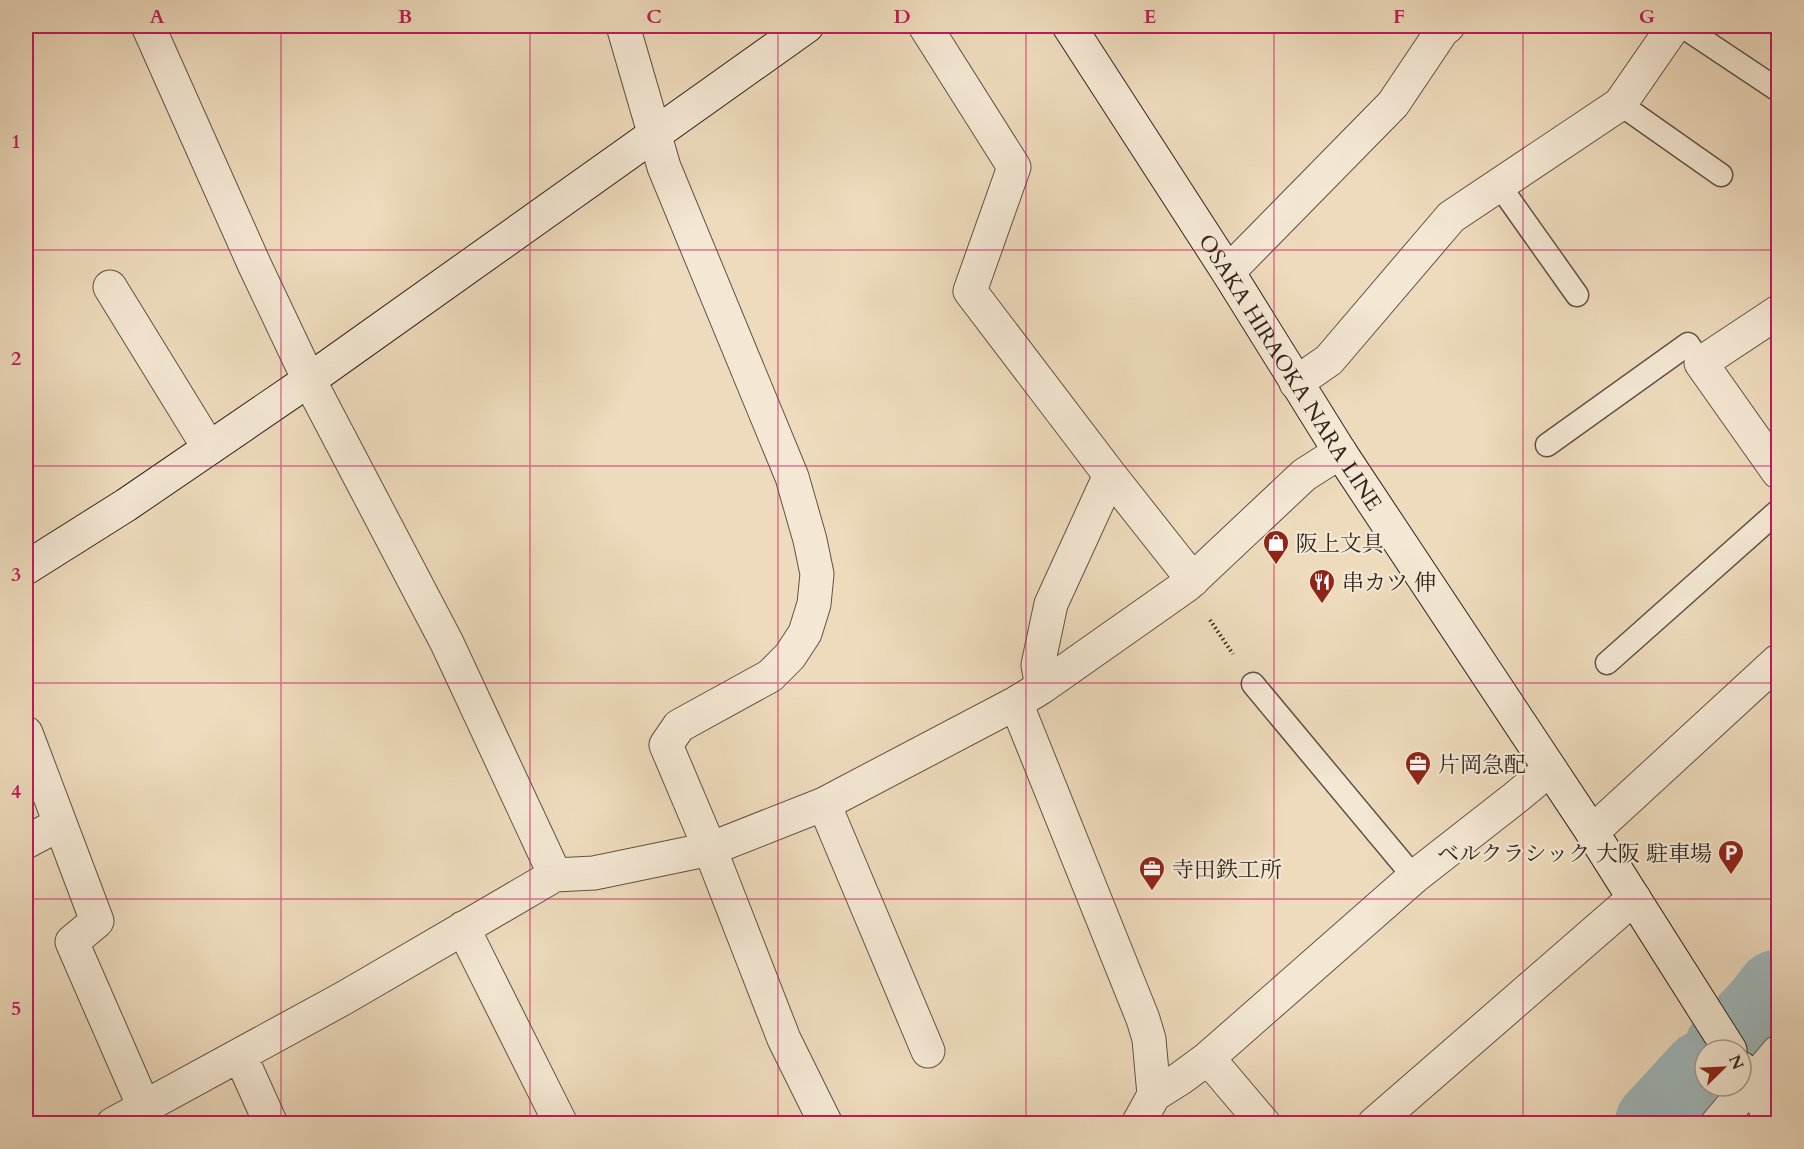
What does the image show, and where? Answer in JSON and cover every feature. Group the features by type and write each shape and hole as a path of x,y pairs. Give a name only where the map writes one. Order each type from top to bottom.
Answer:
{"street":[{"path":"148,26 255,266 309,380 447,643 555,874"},
{"path":"623,26 664,167 792,477 817,574 814,604 805,633 790,656 770,676 679,726 666,746 710,849 784,1039 826,1124"},
{"path":"26,568 126,505 309,380 807,26"},
{"path":"925,26 1014,167 970,291 1190,582"},
{"name":"OSAKA HIRAOKA NARA LINE","path":"1069,26 1228,272 1340,452 1592,832 1722,1038"},
{"path":"1228,272 1393,104 1442,31 1448,26"},
{"path":"1296,383 1329,360 1451,217 1620,104 1674,26"},
{"path":"110,287 209,448"},
{"path":"1779,312 1701,363 1779,472"},
{"path":"113,1124 344,998 555,874 594,873 710,849 824,804 1029,695 1190,582 1304,475 1340,452"},
{"path":"1110,475 1051,604 1029,695 1143,1019 1149,1039 1154,1095"},
{"path":"1592,832 1779,661"},
{"path":"26,733 97,921 72,942 144,1107"},
{"path":"1138,1124 1154,1095 1209,1058 1414,877 1550,769"},
{"path":"824,804 928,1051"},
{"path":"26,842 60,824"},
{"path":"1374,1124 1634,898"},
{"path":"463,928 561,1124"},
{"path":"1753,1071 1779,1052"},
{"path":"240,1055 271,1124"},
{"path":"1209,1058 1264,1124"},
{"path":"1753,1088 1775,1124"},
{"path":"1717,1124 1733,1098"}],"lane":[{"path":"1682,26 1779,90"},
{"path":"1620,104 1721,175"},
{"path":"1499,185 1577,294"},
{"path":"1547,445 1688,344 1701,363"},
{"path":"1607,663 1779,512"},
{"path":"1253,684 1414,877"}],"path":[{"path":"1190,582 1253,684"}],"waterway":[{"path":"1738,1038 1778,993"},
{"path":"1658,1124 1693,1086"}],"place":[{"name":"阪上文具","path":"1276,566"},
{"name":"串カツ 伸","path":"1322,605"},
{"name":"片岡急配","path":"1418,787"},
{"name":"ベルクラシック 大阪 駐車場","path":"1731,876"},
{"name":"寺田鉄工所","path":"1152,892"}]}
